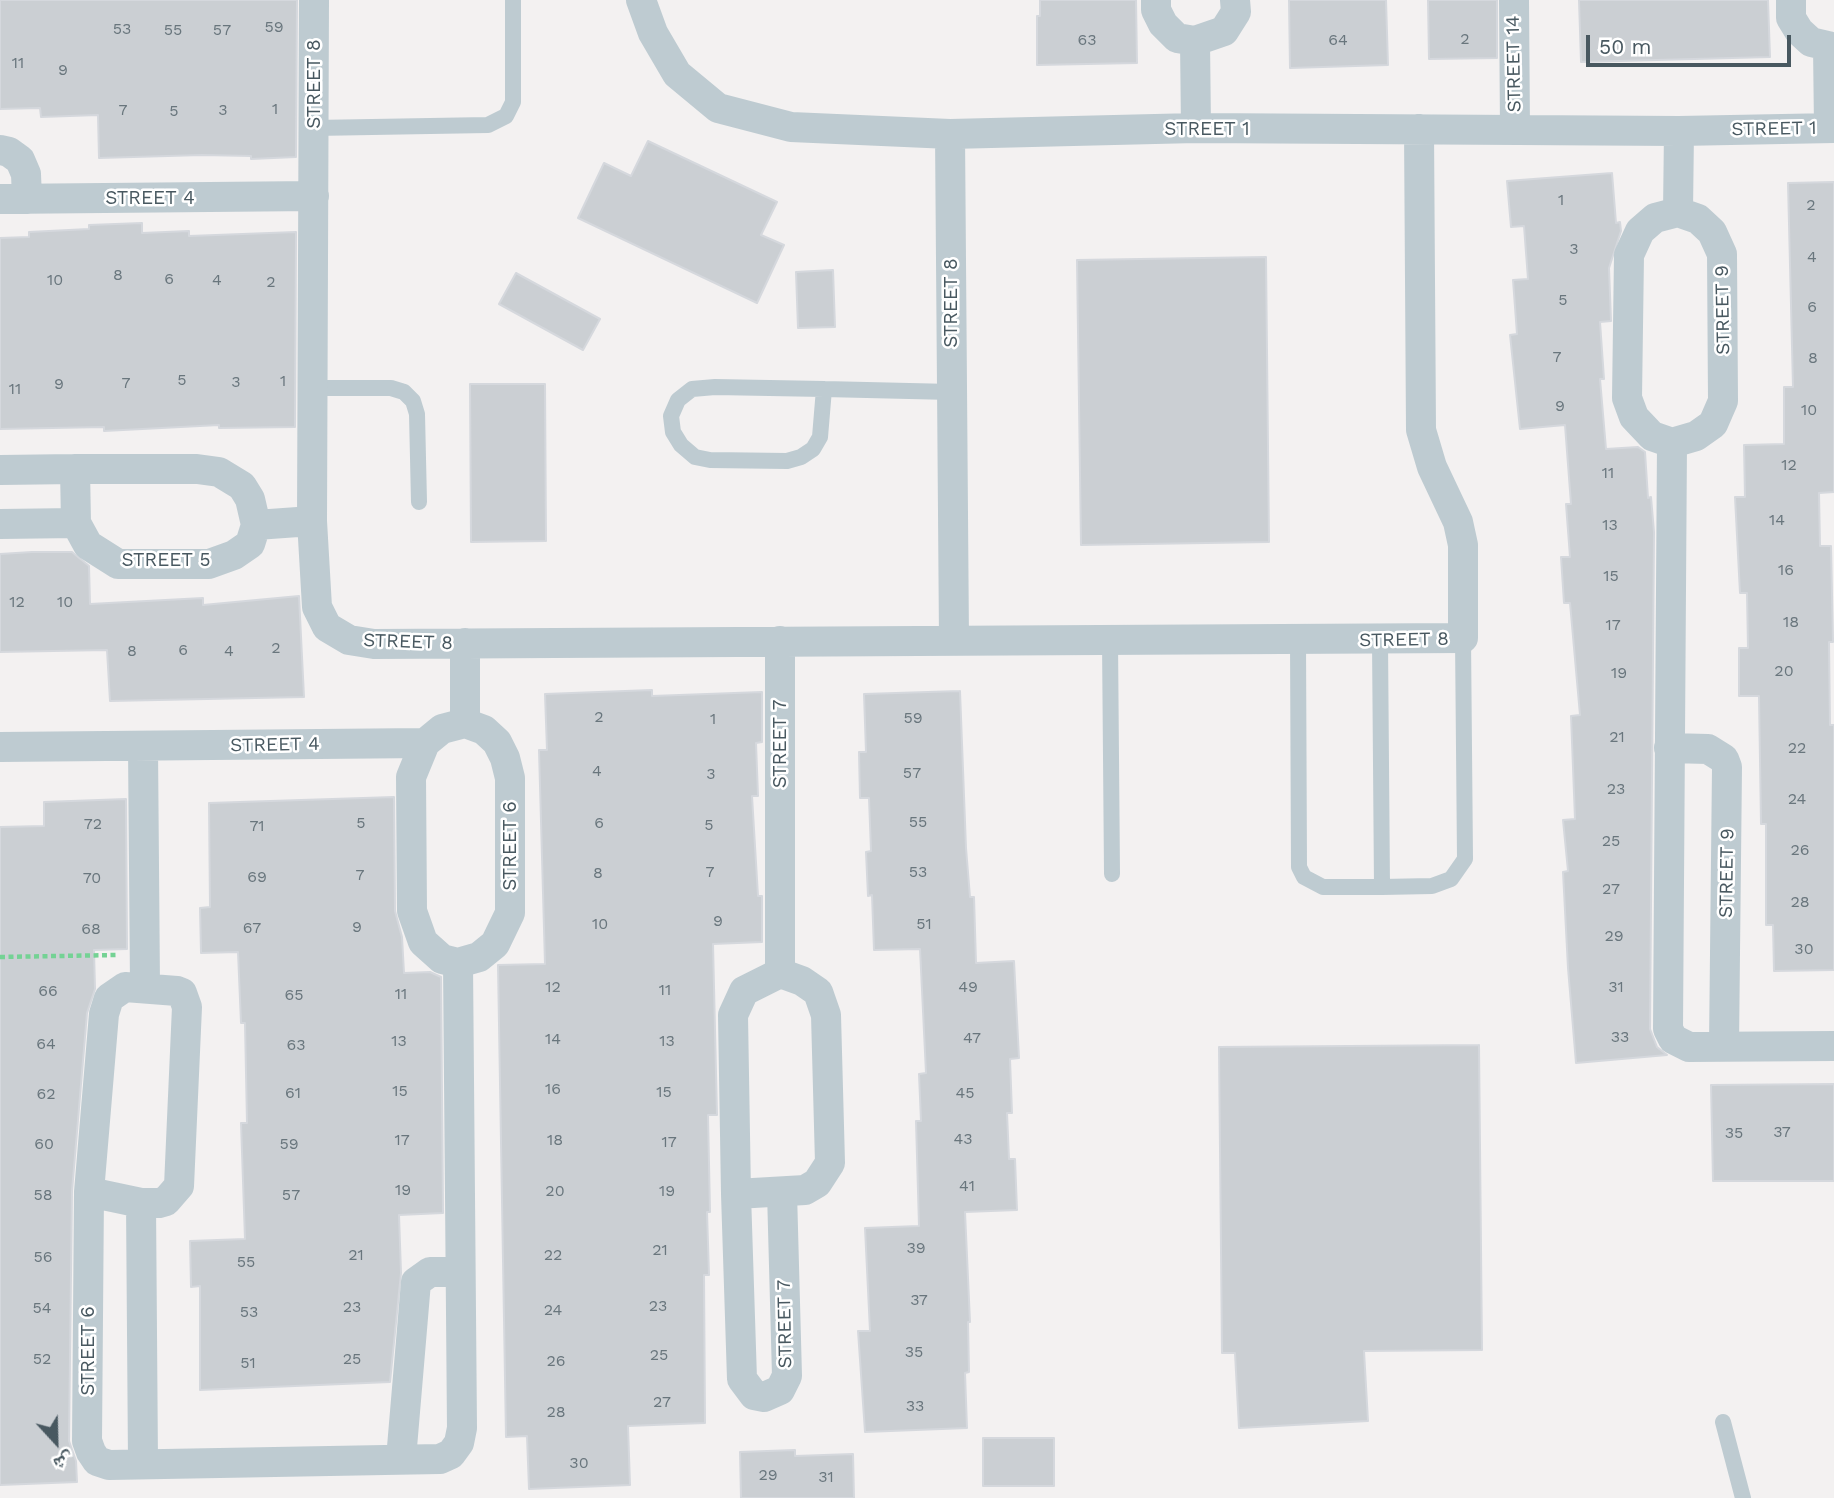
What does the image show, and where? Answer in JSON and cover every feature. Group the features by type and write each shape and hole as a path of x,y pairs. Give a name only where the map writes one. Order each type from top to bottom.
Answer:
{"street":[{"name":"STREET 8","path":"314,0 312,522 317,607 327,626 349,640 373,644 954,640 1380,641 1463,638 1463,545 1458,522 1432,467 1421,430 1419,129"},
{"name":"STREET 1","path":"641,0 653,33 677,74 718,108 791,127 950,134 1196,128 1679,131 1832,128"},
{"path":"1156,0 1156,10 1163,24 1177,38 1195,41 1224,31 1236,12 1235,0"},
{"name":"STREET 14","path":"1514,0 1515,129"},
{"path":"1791,0 1791,18 1799,32 1811,42 1831,45 1832,128"},
{"path":"1195,41 1196,128"},
{"path":"1679,131 1678,212 1655,218 1640,231 1629,254 1627,398 1634,417 1652,436 1672,443 1668,1029 1673,1040 1681,1045 1834,1045"},
{"name":"STREET 8","path":"950,134 954,640"},
{"name":"STREET 4","path":"0,149 20,160 26,174 14,199 314,196"},
{"name":"STREET 9","path":"1672,443 1696,436 1713,424 1723,401 1722,254 1713,232 1698,219 1678,212"},
{"path":"0,524 76,523 75,469"},
{"path":"0,470 219,472 242,486 250,499 257,525 312,522"},
{"name":"STREET 5","path":"76,523 88,545 118,564 209,564 234,555 250,544 257,525"},
{"name":"STREET 7","path":"780,641 780,972 744,990 733,1015 742,1379 754,1395 764,1397 780,1390 787,1376 782,1192"},
{"path":"465,643 465,723"},
{"name":"STREET 4","path":"0,747 425,743 442,729 465,723"},
{"name":"STREET 6","path":"89,1192 141,1203 166,1201 179,1186 187,1007 182,993 145,986 119,990 109,998 104,1014 89,1192 87,1441 97,1461 109,1465 401,1460 440,1459 451,1454 459,1443 458,963 478,957 495,944 510,913 510,778 497,742 484,730 465,723"},
{"path":"425,743 411,777 412,911 423,942 442,959 458,963"},
{"path":"143,747 145,986"},
{"name":"STREET 9","path":"1669,748 1708,750 1724,759 1727,767 1724,1046"},
{"path":"736,1194 805,1191 826,1173 830,1163 826,1014 818,992 802,981 780,972"},
{"path":"141,1203 143,1463"},
{"path":"401,1460 416,1282 430,1272 460,1272"}],"lane":[{"path":"314,128 488,125 506,116 513,102 513,0"},
{"path":"824,389 820,437 813,449 801,457 787,461 710,460 695,457 673,432 671,416 678,400 692,389 715,387 824,389 952,392"},
{"path":"314,388 391,388 404,392 413,401 417,414 419,502"},
{"path":"1298,640 1298,867 1304,877 1323,887 1382,887 1432,886 1451,880 1465,859 1463,638"},
{"path":"1110,640 1112,874"},
{"path":"1380,641 1382,887"},
{"path":"1723,1422 1743,1498"}],"path":[{"path":"0,957 145,954"}],"building":[{"path":"0,0 297,0 296,157 251,159 251,156 202,155 99,158 98,115 41,117 40,108 0,109"},
{"path":"1040,0 1136,0 1137,63 1037,65 1037,16 1040,16"},
{"path":"1289,0 1386,0 1388,65 1290,68"},
{"path":"1428,0 1497,0 1497,58 1429,59"},
{"path":"1579,0 1768,0 1770,57 1581,62"},
{"path":"648,141 777,202 761,235 784,245 757,303 578,218 604,163 631,176"},
{"path":"1612,173 1616,223 1620,222 1621,231 1609,268 1611,321 1600,322 1604,379 1600,379 1606,449 1638,447 1645,452 1648,498 1651,497 1654,532 1650,1029 1657,1047 1667,1055 1576,1063 1568,968 1563,872 1568,871 1563,820 1575,819 1571,716 1580,715 1570,603 1564,603 1561,557 1570,557 1566,504 1571,504 1565,425 1520,429 1510,335 1517,334 1513,280 1528,279 1524,226 1511,227 1507,181"},
{"path":"1834,182 1834,492 1819,493 1820,546 1831,546 1833,642 1829,642 1830,725 1834,725 1834,970 1774,971 1773,925 1766,925 1766,824 1761,824 1759,696 1739,696 1739,648 1748,648 1747,593 1740,593 1735,497 1745,497 1744,445 1784,444 1784,387 1793,387 1788,183"},
{"path":"142,223 142,233 189,231 189,236 296,232 295,427 219,428 219,425 104,431 104,427 0,429 0,238 29,237 29,232 89,229 89,225"},
{"path":"1266,257 1269,542 1081,545 1077,260"},
{"path":"833,270 835,327 798,328 796,272"},
{"path":"516,273 600,319 583,350 499,304"},
{"path":"470,384 545,384 546,541 471,542"},
{"path":"72,552 89,566 90,604 203,598 203,605 299,596 304,697 110,701 107,650 0,652 0,554"},
{"path":"652,690 652,696 762,692 762,742 756,743 758,796 752,796 758,896 762,896 762,942 713,944 717,1115 708,1115 710,1212 707,1212 709,1275 704,1275 705,1423 628,1426 630,1485 529,1489 527,1436 506,1437 498,965 545,964 539,750 547,750 545,694"},
{"path":"960,691 966,848 970,897 974,897 976,963 1014,961 1019,1058 1010,1059 1012,1113 1007,1113 1009,1159 1015,1159 1017,1210 965,1212 970,1322 969,1372 965,1373 967,1428 865,1432 858,1331 870,1331 865,1228 919,1226 916,1121 921,1121 919,1074 926,1073 920,949 874,950 872,895 868,896 866,852 871,851 869,798 860,798 859,752 866,752 864,694"},
{"path":"394,797 395,911 402,937 404,973 430,972 441,977 443,1213 399,1215 401,1273 390,1382 200,1390 200,1286 191,1287 190,1241 245,1239 241,1123 247,1123 245,1023 241,1023 238,952 201,953 200,908 210,907 209,803"},
{"path":"126,799 127,949 94,950 95,989 87,1013 72,1191 69,1441 76,1461 77,1482 0,1485 0,827 44,826 44,802"},
{"path":"1479,1045 1482,1350 1364,1351 1368,1421 1239,1428 1235,1353 1222,1353 1219,1047"},
{"path":"1834,1084 1834,1181 1713,1181 1711,1085"},
{"path":"983,1438 1054,1438 1054,1486 983,1486"},
{"path":"795,1450 795,1456 853,1454 854,1498 741,1498 740,1452"}]}
